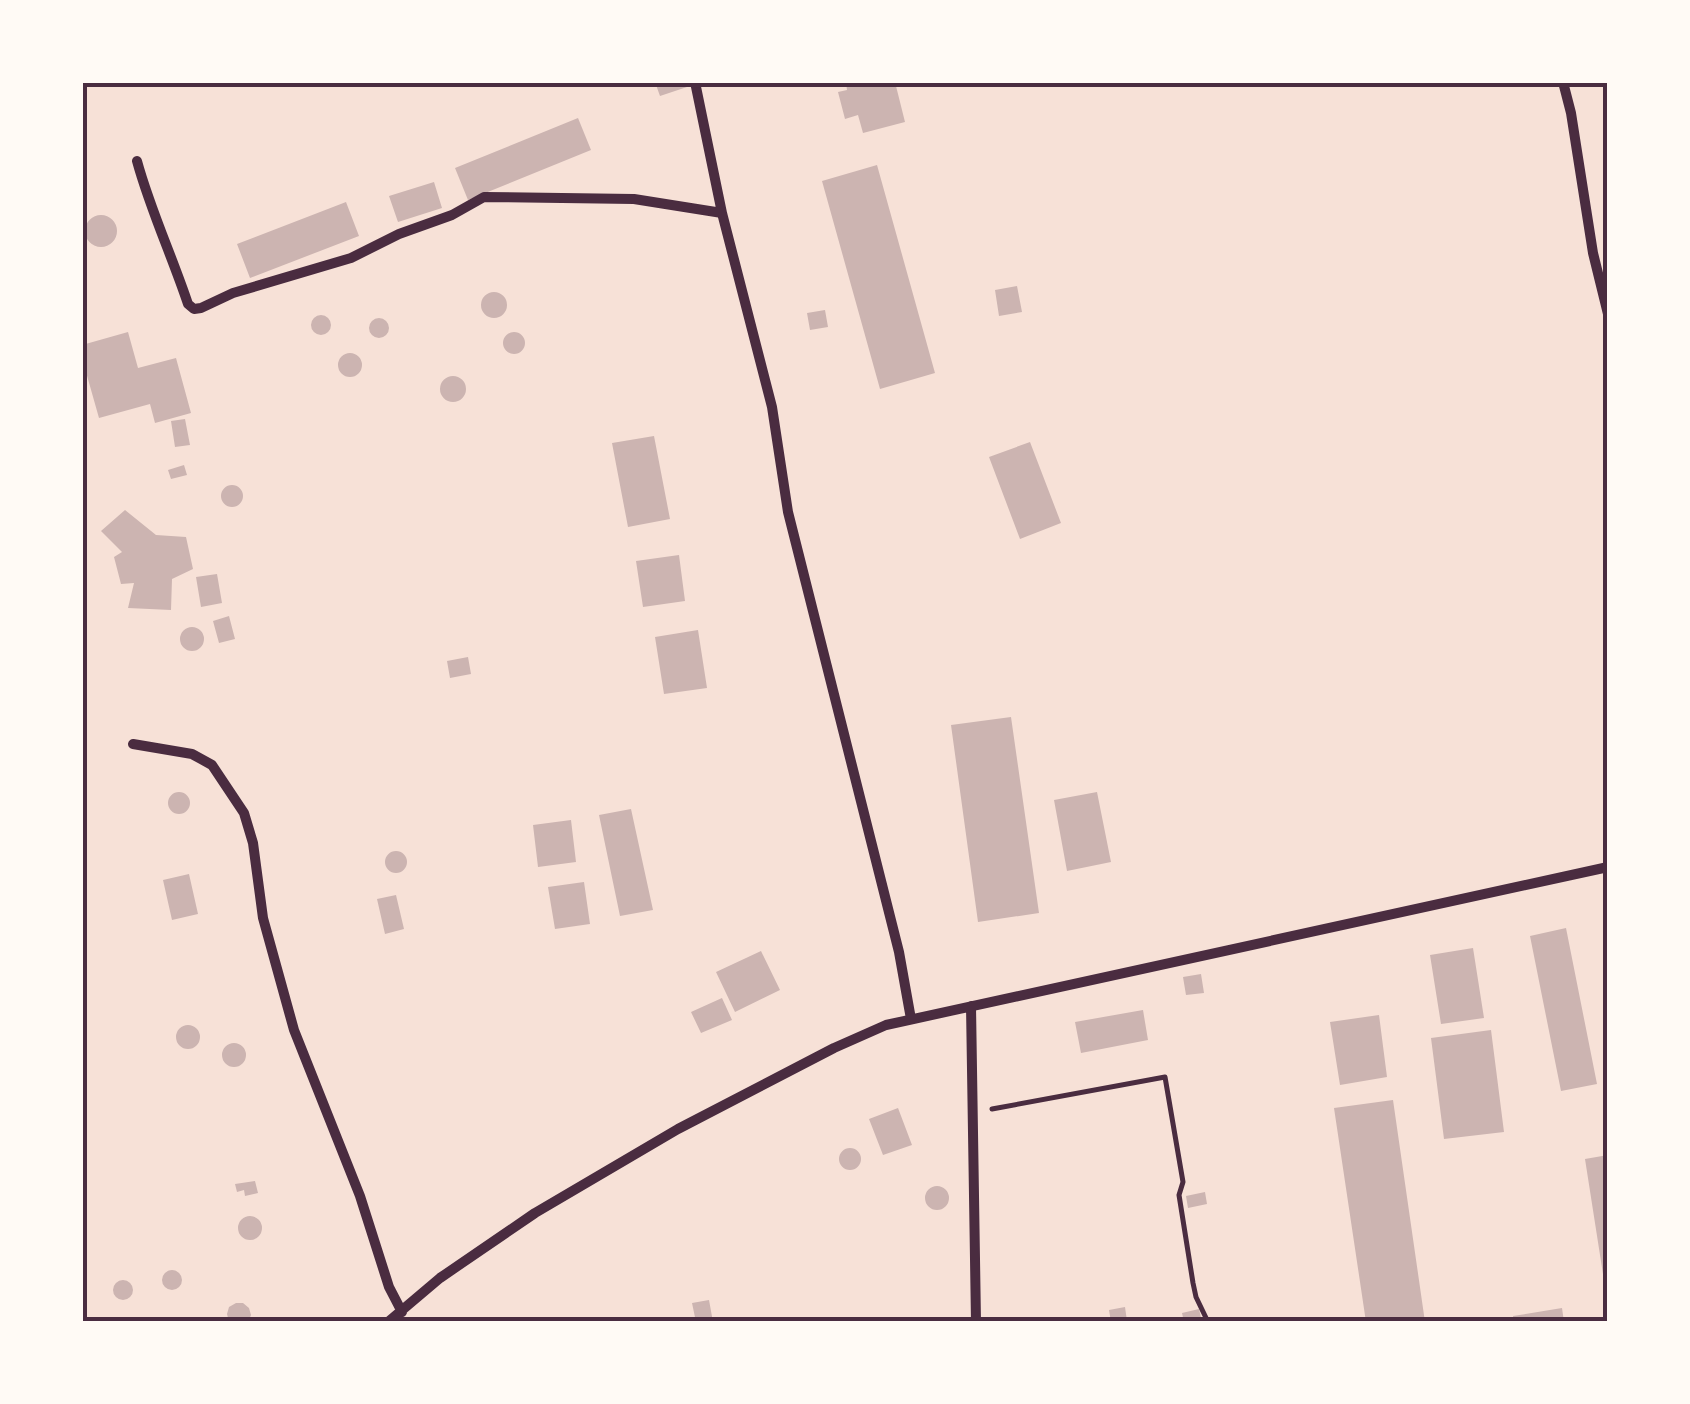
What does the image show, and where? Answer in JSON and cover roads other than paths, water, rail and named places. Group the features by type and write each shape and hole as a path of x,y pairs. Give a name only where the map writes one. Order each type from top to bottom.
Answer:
{"street":[{"path":"695,82 722,213 772,406 788,512 899,952 911,1019"},
{"path":"1563,82 1593,253 1608,314"},
{"path":"136,161 188,304 194,308 351,258 399,234 452,215 484,197 634,199 722,213"},
{"path":"133,744 192,754 212,764 244,813 253,843 264,918 294,1030 360,1196 389,1287 402,1312"},
{"path":"388,1322 440,1278 536,1213 678,1129 834,1048 886,1026 1608,867"},
{"path":"971,1006 976,1322"}]}
